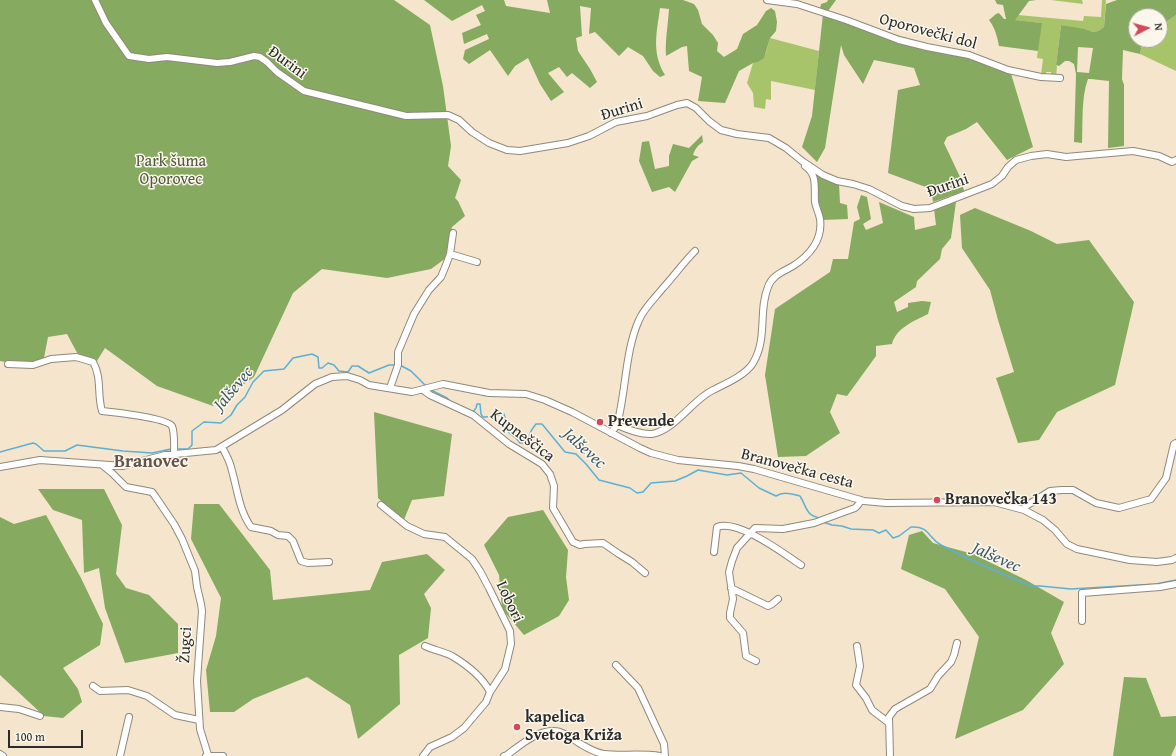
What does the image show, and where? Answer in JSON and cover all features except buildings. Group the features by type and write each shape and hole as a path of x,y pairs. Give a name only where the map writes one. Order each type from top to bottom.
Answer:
{"street":[{"name":"Đurini","path":"95,0 106,23 129,56 149,59 168,57 216,63 230,62 254,56 260,57 277,72 304,91 406,116 448,115 459,120 472,132 489,143 507,150 520,152 568,143 589,136 616,122 647,116 677,104 687,103 696,108 709,122 721,130 737,134 768,138 784,146 823,175 837,181 869,189 902,206 914,209 930,208 992,184 1002,176 1008,167 1016,160 1031,156 1046,154 1066,156 1133,151 1159,156 1174,161"},
{"name":"Oporovečki dol","path":"767,0 797,4 846,20 899,40 928,48 969,56 1008,70 1060,78"},
{"path":"617,424 642,433 651,434 663,430 712,390 741,375 752,365 758,352 762,336 764,301 768,286 774,276 793,266 809,254 816,244 819,234 820,219 815,204 814,176 807,167 794,159 784,146"},
{"path":"390,388 398,365 398,352 414,314 429,290 441,277 450,254 453,233"},
{"path":"611,433 617,424 620,414 627,366 639,319 683,262 695,251"},
{"path":"450,254 477,262"},
{"path":"8,364 33,365 51,359 76,357 93,362 98,374 102,411 151,418 169,423 174,438 174,454"},
{"name":"Branovečka cesta","path":"0,467 40,460 123,466 174,454 209,452 222,447 282,410 315,384 332,378 347,376 360,380 369,385 412,392 443,384 489,393 526,394 545,400 572,412 640,448 678,460 754,469 861,500 886,503 994,502 1024,510 1043,520 1055,530 1067,544 1077,549 1130,560 1157,562 1176,558"},
{"name":"Kupneščica","path":"426,389 430,395 473,415 509,444 542,464 550,474 554,486 553,508 573,542 580,546 584,544 603,543 632,562 645,573"},
{"path":"1024,510 1026,506 1050,491 1073,490 1096,503 1119,508 1151,499 1166,478 1174,444 1176,443"},
{"path":"222,447 230,463 236,491 247,521 251,527 271,531 278,535 288,536 293,541 301,561 308,563 329,562"},
{"name":"Žugci","path":"101,464 126,487 152,492 174,524 195,571 202,611 197,681 199,720 207,756"},
{"path":"756,661 746,656 743,633 730,618 733,599 729,572 738,548 755,528 783,528 814,523 855,508 861,500"},
{"name":"Lobori","path":"381,505 407,526 424,534 445,537 472,559 480,571 510,632 510,644 505,669 490,692 486,702 464,728 452,737 430,747 423,756"},
{"path":"714,552 717,527 722,525 730,526 750,533 801,565"},
{"path":"1082,621 1082,593 1160,587 1176,584"},
{"path":"731,588 768,606 778,599"},
{"path":"890,756 889,718 895,709 930,689 938,676 951,662 957,644"},
{"path":"425,646 451,656 473,671 480,677 490,692"},
{"path":"857,646 860,666 856,685 857,688 866,698 872,710 889,723"},
{"path":"616,665 638,688 664,744 665,756"},
{"path":"93,686 100,691 128,690 147,696 175,714 199,720"},
{"path":"0,707 19,709 40,716"},
{"path":"120,756 128,717"},
{"path":"504,756 529,739 542,733 553,731 563,733 591,750 603,754 660,756"},
{"path":"207,756 222,756"}],"green space":[{"name":"Park šuma Oporovec","path":"0,0 394,0 430,25 443,86 451,146 448,166 461,180 455,198 465,216 452,227 446,258 431,269 387,278 322,269 293,293 254,377 213,406 157,386 105,348 95,364 81,360 67,334 48,337 44,358 27,366 0,361"},
{"path":"424,0 504,0 506,6 550,13 547,0 683,0 694,4 698,10 702,24 713,35 718,43 717,51 724,57 737,49 743,34 757,25 766,11 771,8 775,11 777,22 776,31 770,38 764,58 739,71 725,103 698,101 702,77 689,71 687,46 682,47 666,56 669,9 660,8 656,50 665,75 660,77 653,71 643,56 628,47 619,56 595,32 589,34 591,8 580,6 582,36 576,38 578,51 597,82 590,88 572,73 567,77 559,67 548,73 564,92 551,101 540,84 528,58 515,66 508,76 490,50 469,64 463,59 465,50 489,39 487,34 464,44 462,33 481,25 476,15 485,11 482,5 452,21"},
{"path":"828,0 836,0 828,11 820,9 821,4 827,2"},
{"path":"995,0 1036,0 1029,1 1015,20 1042,23 1038,51 999,46 996,32 989,20 999,13 1004,19 1006,19 1003,5 997,4"},
{"path":"1051,0 1082,0 1083,4"},
{"path":"1102,0 1106,0 1104,27 1093,32 1061,25 1056,77 1051,76 1051,72 1046,72 1046,75 1041,75 1043,59 1037,58 1041,23 1014,20 1018,15 1083,21 1084,16 1101,17"},
{"path":"1117,0 1176,0 1176,15 1168,21 1168,8 1128,8 1128,48 1141,48 1140,54 1123,50 1122,79 1124,85 1124,146 1108,148 1109,81 1088,79 1083,102 1082,143 1074,142 1076,74 1074,64 1069,61 1065,61 1059,66 1056,65 1061,25 1093,32 1104,27 1106,4","holes":["1078,47 1093,48 1089,73 1077,72"]},
{"path":"823,14 1009,67 1033,147 1007,160 977,122 966,129 947,137 944,143 961,179 964,191 933,202 931,189 888,173 898,90 920,85 914,68 874,60 863,84 844,55 841,45 825,148 817,162 802,147 812,116"},
{"path":"1176,15 1176,71 1140,54 1141,48 1168,48 1168,21"},
{"path":"770,38 819,51 815,90 771,81 771,100 766,99 765,109 754,107 753,93 747,83 753,63 761,60 767,50"},
{"path":"702,135 703,142 697,147 693,155 699,157 692,161 675,192 669,187 652,192 639,161 642,142 649,141 655,169 669,166 669,156 673,144 689,148"},
{"path":"816,174 839,184 840,203 847,205 848,219 822,220 818,208"},
{"path":"861,195 867,197 871,219 863,224 866,230 883,223 879,202 914,217 915,230 936,225 934,209 956,202 951,238 942,249 940,259 917,281 916,287 894,302 897,312 908,307 908,303 922,301 931,302 928,314 901,329 894,338 892,344 876,346 876,356 847,396 837,394 830,412 840,433 806,456 778,457 765,375 775,309 830,272 833,259 848,259 854,222 860,219 857,207"},
{"path":"975,208 1031,231 1057,244 1089,240 1134,302 1115,385 1057,412 1039,440 1018,443 996,378 1014,372 990,290 962,248 960,215"},
{"path":"374,412 452,434 444,496 412,500 403,522 378,498"},
{"path":"38,489 104,489 122,525 116,574 126,588 149,595 178,624 178,653 125,663 105,608 99,568 84,573 82,520 53,510"},
{"path":"194,504 219,504 270,570 273,600 370,590 382,562 427,554 445,570 424,594 431,608 428,638 399,655 400,704 358,739 350,705 307,677 253,699 234,712 210,712 206,670 216,636 221,598 191,539"},
{"path":"543,510 568,550 566,577 569,600 559,616 524,635 502,609 499,575 484,545 508,517"},
{"path":"46,515 81,578 103,624 100,645 63,668 78,689 82,702 63,718 44,716 0,675 0,517 14,524"},
{"path":"922,531 933,543 973,554 1026,580 1064,602 1051,633 1064,664 1023,710 955,739 979,637 945,589 901,569 909,535"},
{"path":"1124,677 1146,678 1161,717 1176,716 1176,745 1171,756 1113,756"}],"waterway":[{"name":"Jalševec","path":"178,449 188,449 192,445 192,431 204,422 221,423 231,415 237,405 245,397 253,382 264,371 284,369 293,358 312,354 318,357 319,368 322,368 328,363 334,365 339,371 348,372 352,366 358,366 369,373 389,365 397,365"},
{"name":"Jalševec","path":"400,365 411,371 426,386"},
{"name":"Jalševec","path":"431,390 447,398 451,402"},
{"name":"Jalševec","path":"472,413 477,404 480,404 481,414 483,417 504,414 509,433 520,443 525,443 529,440 531,431 536,424 542,424 565,452 576,454 599,480 630,488 637,493 643,492 651,483 675,481 698,470 727,475 741,473 759,488 776,496 785,493 800,496 809,513 820,518"},
{"name":"Jalševec","path":"0,452 33,443 44,451 65,451 77,445 152,453 171,449"},
{"name":"Jalševec","path":"823,522 851,529 873,530 879,533 886,530 893,538 899,536 911,527 922,528 936,542 952,551 1031,586 1071,589 1156,584 1176,580"}],"place":[{"name":"Prevende","path":"600,422"},
{"name":"Branovečka 143","path":"937,500"},
{"name":"kapelica Svetoga Križa","path":"517,727"}],"district":[{"name":"Branovec","path":"151,462"}]}
